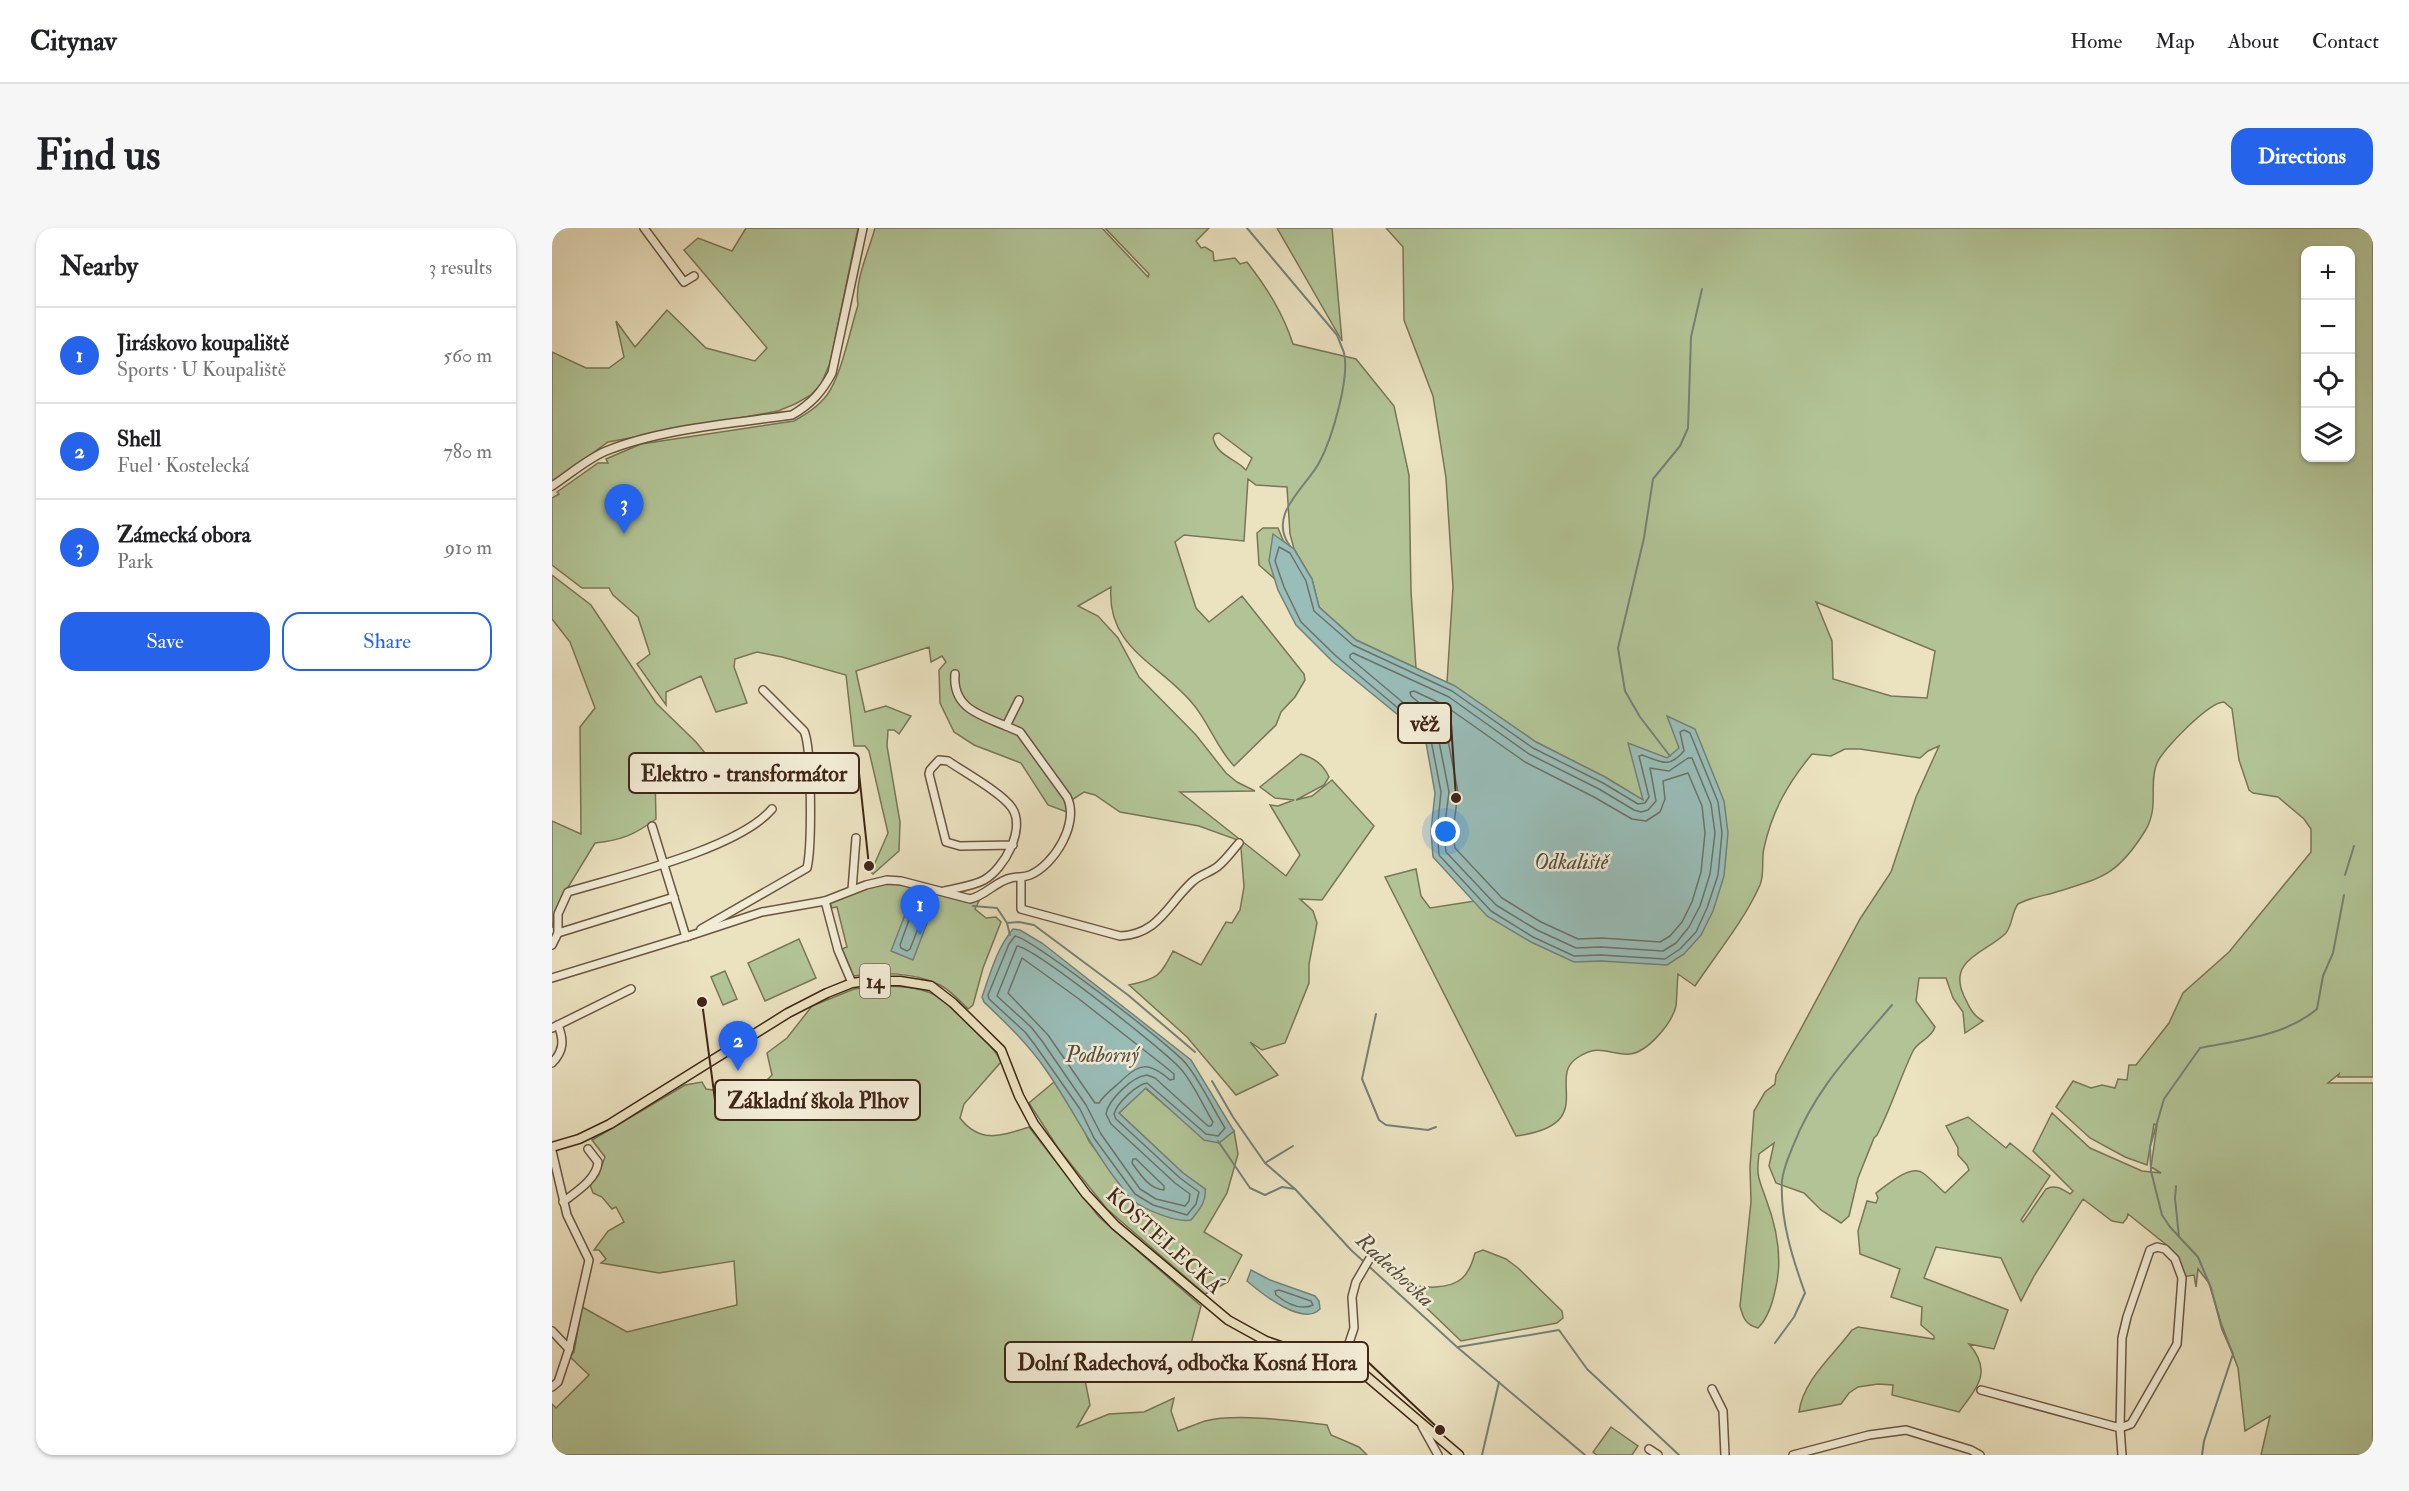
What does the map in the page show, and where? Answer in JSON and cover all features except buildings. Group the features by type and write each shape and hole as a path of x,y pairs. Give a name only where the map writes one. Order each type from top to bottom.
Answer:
{"main road":[{"name":"KOSTELECKÁ","path":"552,1149 610,1124 788,1013 852,983 884,980 915,982 938,990 1002,1050 1028,1114 1086,1194 1115,1225 1220,1315 1266,1341 1345,1367"},
{"name":"14","path":"1345,1367 1372,1380 1459,1455"}],"street":[{"path":"644,228 684,282 694,276"},
{"path":"554,484 604,452 633,442 792,415 805,407 822,392 832,373 863,228"},
{"path":"552,978 775,909 825,901 887,880 901,881 970,899 977,898 1011,878 1021,878 1045,866 1064,840 1071,810 1067,798 1020,732 973,713 960,700 954,687 955,674"},
{"path":"686,937 804,871 808,865 807,739 801,728 763,690"},
{"path":"1006,726 1019,700"},
{"path":"942,892 988,878 1013,845 1017,822 1015,814 1006,802 948,761 939,760 930,770 930,780 946,842 960,846 1013,845"},
{"path":"552,945 558,933 558,914 568,892 664,863 749,830 772,809"},
{"path":"652,826 686,937"},
{"path":"852,890 856,837"},
{"path":"1021,878 1021,909 1120,936 1131,936 1146,930 1159,920 1194,880 1220,866 1239,843"},
{"path":"558,933 674,897"},
{"path":"825,901 838,950 852,983"},
{"path":"552,1063 562,1049 562,1036 555,1027 631,989"},
{"path":"552,1149 567,1215 590,1260 569,1348 558,1382 552,1387"},
{"path":"563,1202 582,1187 598,1167 598,1162 588,1149"},
{"path":"1981,1390 2120,1428 2131,1424 2176,1344 2182,1278 2175,1259 2165,1249 2157,1247 2150,1250 2122,1338 2120,1428 2122,1455"},
{"path":"1345,1367 1346,1352 1354,1328 1352,1297 1356,1282 1369,1259"},
{"path":"552,1331 569,1348"},
{"path":"1712,1389 1723,1411 1725,1455"},
{"path":"1419,1420 1438,1455"},
{"path":"1793,1455 1869,1435 1906,1430 1971,1450 1980,1455"},
{"path":"1649,1449 1658,1455"}],"green space":[{"path":"746,228 858,228 830,363 821,384 811,395 778,411 608,442 552,483 552,352 586,368 609,368 624,357 616,321 635,347 667,310 706,348 755,361 767,348 684,250 698,238 732,251"},
{"path":"875,228 1102,228 1148,277 1149,274 1105,228 1209,228 1196,241 1201,248 1205,247 1213,252 1214,261 1235,258 1240,264 1247,262 1274,301 1293,344 1356,359 1394,406 1409,475 1411,591 1416,668 1356,640 1319,607 1312,579 1294,549 1290,534 1287,487 1256,485 1248,479 1244,541 1184,535 1175,542 1196,608 1209,622 1242,596 1304,674 1305,680 1295,697 1281,712 1276,725 1234,766 1193,704 1126,641 1117,626 1112,608 1111,587 1078,606 1098,616 1118,638 1139,677 1196,735 1226,773 1237,782 1255,791 1180,792 1286,876 1300,855 1270,805 1278,806 1294,800 1275,798 1260,787 1301,754 1318,762 1329,777 1324,785 1296,800 1312,796 1332,780 1374,826 1322,900 1300,899 1313,911 1317,923 1309,964 1309,983 1285,1043 1262,1050 1250,1042 1278,1075 1236,1095 1187,1037 1129,985 1146,981 1157,975 1173,951 1201,965 1226,922 1232,923 1240,910 1244,887 1241,848 1235,839 1199,826 1120,812 1095,795 1084,792 1070,801 1067,812 1048,805 1021,763 974,745 954,732 940,703 939,670 946,662 942,656 931,662 929,647 856,671 865,712 886,706 911,716 899,734 894,730 888,730 887,746 900,822 899,851 873,874 871,872 888,833 869,751 865,746 854,746 846,675 757,652 735,659 734,667 747,703 716,712 701,676 666,692 666,705 637,664 650,654 638,617 613,595 609,588 582,588 552,565 552,498 598,463 608,463 606,459 641,444 794,421 820,403 832,386 841,364 858,305 860,276","holes":["1219,433 1252,458 1246,470 1218,449 1213,438 1215,434"]},
{"path":"1277,228 1332,228 1342,341"},
{"path":"1386,228 2373,228 2373,1077 2338,1077 2339,1074 2328,1083 2373,1083 2373,1455 2261,1455 2270,1416 2245,1431 2238,1368 2209,1283 2198,1269 2196,1287 2194,1275 2182,1277 2169,1247 2128,1214 2123,1223 2112,1221 2083,1199 2034,1276 2021,1301 2001,1258 1936,1247 1924,1278 2008,1310 1994,1349 1969,1344 1980,1363 1980,1379 1972,1395 1959,1412 1892,1395 1893,1385 1878,1384 1858,1387 1849,1393 1841,1404 1799,1412 1806,1389 1852,1330 1858,1327 1934,1339 1934,1336 1921,1325 1922,1307 1891,1297 1900,1269 1860,1254 1858,1231 1867,1201 1876,1203 1878,1198 1876,1193 1905,1173 1918,1171 1923,1173 1945,1193 1969,1170 1958,1155 1958,1148 1946,1126 1968,1117 2006,1148 2010,1143 2050,1176 2021,1220 2023,1222 2046,1189 2055,1187 2070,1194 2073,1191 2033,1151 2052,1113 2090,1148 2142,1171 2161,1173 2151,1167 2157,1125 2154,1124 2147,1165 2125,1157 2090,1138 2056,1107 2073,1081 2091,1088 2102,1085 2115,1088 2118,1079 2127,1080 2129,1065 2136,1065 2169,1023 2183,993 2229,952 2311,852 2311,829 2304,819 2278,797 2253,793 2249,790 2239,760 2232,709 2224,702 2217,704 2198,718 2161,756 2153,779 2153,804 2149,822 2126,858 2096,879 2018,904 2005,934 1979,952 1964,966 1960,974 1960,984 1964,996 1973,1013 1983,1021 1965,1033 1963,1012 1953,998 1946,978 1919,978 1916,1001 1935,1027 1931,1034 1915,1048 1908,1061 1858,1178 1849,1216 1841,1223 1821,1210 1804,1193 1776,1183 1769,1166 1774,1143 1759,1154 1759,1178 1776,1233 1779,1268 1771,1306 1758,1328 1747,1323 1740,1306 1751,1202 1750,1167 1754,1111 1765,1092 1775,1084 1776,1075 1860,919 1891,872 1916,797 1939,746 1920,758 1860,749 1845,749 1831,756 1812,754 1788,787 1776,810 1764,848 1760,885 1754,898 1695,986 1678,974 1674,1013 1658,1036 1644,1048 1630,1054 1599,1050 1585,1053 1577,1058 1569,1067 1566,1077 1564,1112 1557,1122 1541,1130 1516,1136 1385,877 1416,869 1421,896 1430,908 1494,898 1644,801 1605,777 1536,742 1447,682 1453,587 1446,478 1433,396 1404,320 1403,247","holes":["1816,602 1935,651 1927,698 1891,696 1833,679 1832,641"]},
{"path":"1263,528 1278,528 1283,540 1302,565 1277,581 1259,565 1257,533"},
{"path":"552,575 591,605 656,703 696,742 726,779 700,784 655,776 656,819 627,836 595,843 559,902 552,928 552,821 581,834 580,727 595,708 570,642 552,619"},
{"path":"888,883 917,887 966,902 979,901 975,909 986,918 996,917 1001,922 983,968 973,1005 968,1009 944,987 920,978 886,974 853,976 842,949 847,947 837,907 832,908 830,903 873,886"},
{"path":"799,939 816,978 765,1001 748,963"},
{"path":"725,971 737,999 723,1005 711,977"},
{"path":"906,987 928,992 968,1022 997,1054 1001,1062 964,1104 960,1118 975,1132 983,1135 1000,1135 1029,1127 1099,1217 1201,1306 1191,1344 1173,1364 1122,1380 1119,1367 1085,1380 1090,1405 1077,1427 1109,1414 1144,1412 1174,1398 1171,1411 1178,1431 1205,1421 1233,1418 1266,1418 1327,1425 1331,1435 1359,1447 1367,1455 552,1455 552,1404 556,1408 589,1375 570,1357 574,1352 582,1307 627,1332 737,1305 734,1261 659,1273 601,1263 606,1259 599,1250 594,1250 608,1231 624,1222 616,1207 612,1209 602,1197 593,1193 589,1182 598,1176 605,1157 592,1140 685,1085 702,1082 706,1089 724,1096 765,1082 772,1075 767,1053 787,1038 812,1006 854,989"},
{"path":"1054,1082 1075,1112 1089,1141 1131,1199 1205,1189 1183,1173 1119,1113 1145,1088 1172,1111 1219,1143 1234,1131 1238,1154 1227,1193 1204,1232 1242,1255 1228,1282 1205,1294 1107,1209 1058,1148 1029,1103"},
{"path":"1483,1250 1506,1259 1518,1268 1562,1311 1563,1318 1557,1323 1461,1341 1411,1293 1412,1288 1415,1287 1444,1286 1457,1282 1470,1268 1475,1253"},
{"path":"1611,1427 1638,1446 1632,1455 1597,1455 1593,1452"}],"water":[{"name":"Odkaliště","path":"1273,534 1294,549 1312,579 1319,607 1356,640 1455,686 1536,742 1605,777 1643,800 1628,743 1667,758 1679,748 1667,716 1695,729 1724,801 1728,833 1724,876 1713,911 1701,935 1684,954 1667,965 1601,961 1574,962 1531,942 1487,916 1433,857 1431,831 1435,793 1425,737 1332,661 1296,625 1278,590 1269,561"},
{"path":"908,907 930,915 913,960 891,951"},
{"name":"Podborný","path":"1013,929 1020,930 1042,943 1191,1060 1234,1131 1219,1143 1204,1140 1146,1088 1119,1113 1183,1173 1205,1189 1203,1202 1191,1220 1160,1214 1143,1207 1129,1197 1107,1168 1039,1061 984,1002 982,997 995,962 1007,936"},
{"path":"1251,1270 1270,1280 1315,1296 1319,1301 1320,1309 1313,1313 1303,1314 1282,1306 1247,1281"}],"waterway":[{"path":"1247,228 1337,335 1344,353 1342,392 1330,438 1320,461 1286,512 1283,523 1284,534 1290,546"},
{"path":"1670,756 1640,717 1625,691 1618,648 1644,538 1653,479 1680,446 1688,428 1691,337 1702,289"},
{"path":"2345,875 2354,846"},
{"path":"2202,1455 2204,1441 2233,1354 2222,1329 2211,1288 2198,1257 2162,1215 2151,1171 2150,1147 2164,1099 2200,1048 2262,1036 2291,1025 2317,1009 2323,976 2333,953 2344,895"},
{"name":"Radechovka","path":"973,906 997,908 1007,923 1010,935"},
{"name":"Radechovka","path":"1007,923 1019,922 1034,925 1128,995 1195,1052"},
{"path":"1775,1343 1794,1317 1805,1293 1791,1252 1785,1224 1782,1195 1783,1172 1812,1106 1836,1071 1892,1005"},
{"path":"1376,1014 1362,1079 1379,1120 1386,1125 1428,1130 1436,1127"},
{"name":"Radechovka","path":"1212,1081 1233,1117 1265,1163 1295,1189 1351,1250 1457,1347 1585,1455"},
{"path":"1218,1141 1250,1188 1265,1195 1282,1187 1295,1189"},
{"path":"1265,1163 1293,1146"},
{"path":"2176,1186 2179,1237"},
{"path":"1458,1347 1559,1330 1587,1369 1679,1455"},
{"path":"1482,1455 1499,1382"}],"place":[{"name":"Zámecká obora","path":"624,534"},
{"name":"věž","path":"1456,798"},
{"name":"Elektro - transformátor","path":"869,866"},
{"name":"Jiráskovo koupaliště","path":"920,935"},
{"name":"Základní škola Plhov","path":"702,1002"},
{"name":"Shell","path":"738,1071"},
{"name":"Dolní Radechová, odbočka Kosná Hora","path":"1440,1430"}]}
